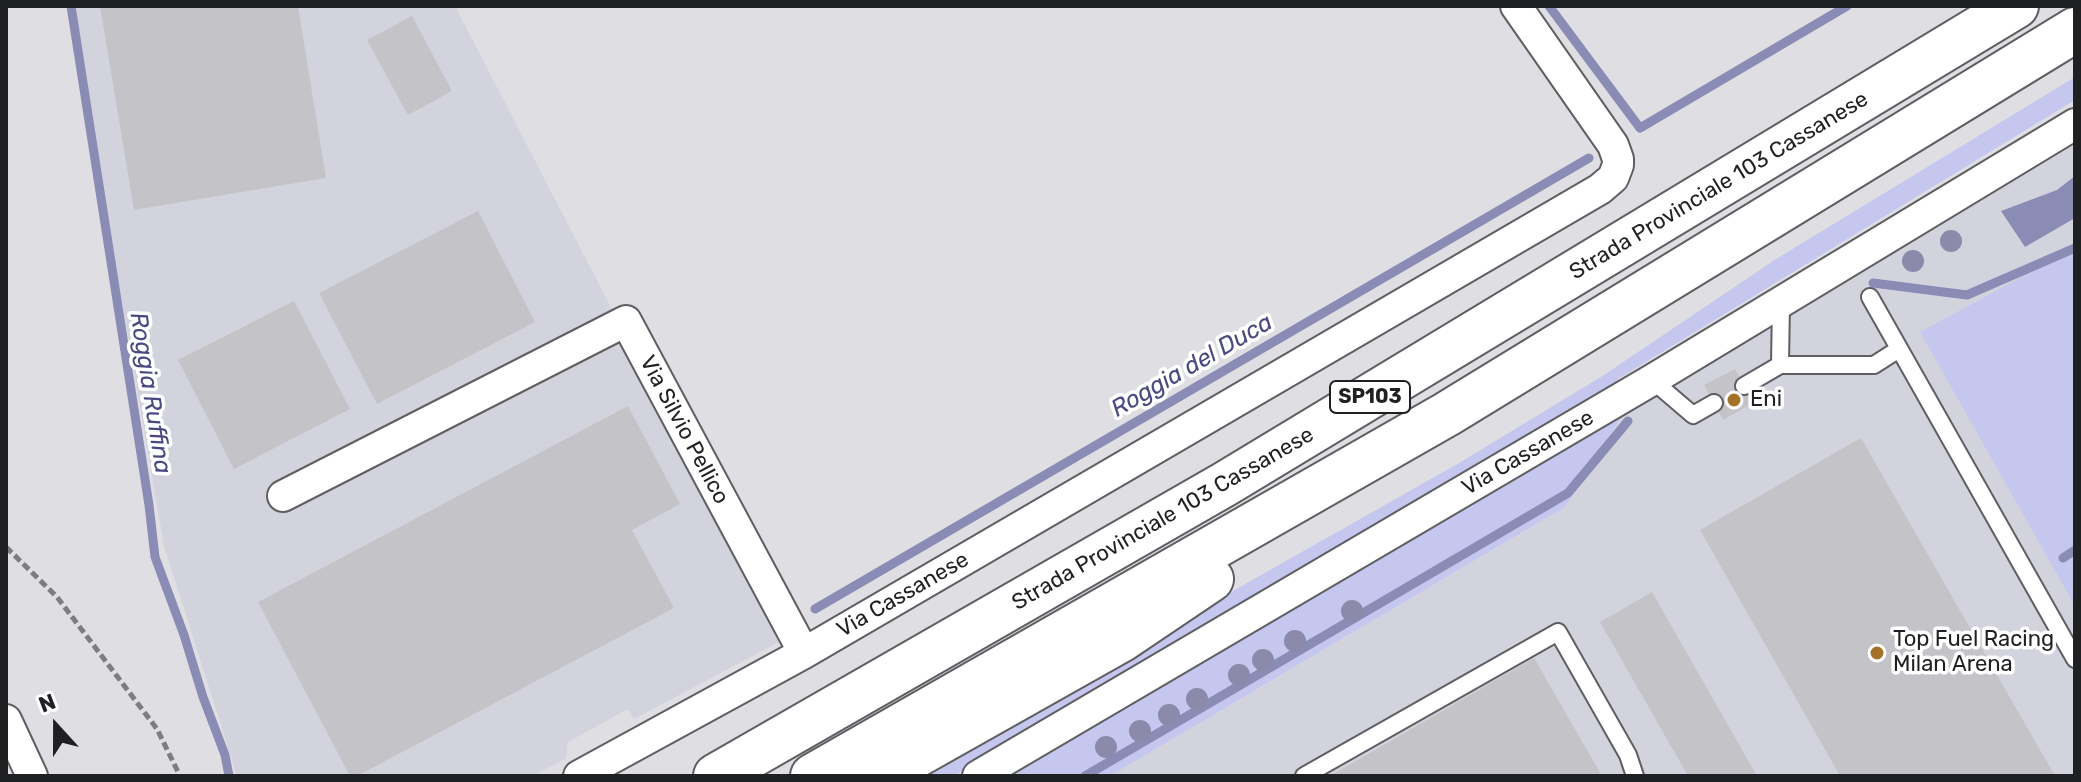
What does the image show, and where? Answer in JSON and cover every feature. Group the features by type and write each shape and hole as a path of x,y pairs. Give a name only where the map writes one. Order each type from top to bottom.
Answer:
{"highway":[{"name":"SP103","path":"1712,190 1923,33 1967,6"},
{"name":"Strada Provinciale 103 Cassanese","path":"720,773 1225,484 2016,6"},
{"name":"SP103","path":"813,776 1447,414 1996,77 2075,32"},
{"name":"SP103","path":"879,776 1122,639 1264,544 1447,414"}],"street":[{"name":"Via Cassanese","path":"804,653 1586,197 1613,178 1618,165 1613,145 1516,6"},
{"name":"Via Cassanese","path":"978,776 1652,380 2075,124"},
{"name":"Via Silvio Pellico","path":"283,496 626,321 804,653"},
{"path":"579,776 804,653"},
{"path":"6,720 32,776"}],"lane":[{"path":"1870,297 2075,659"},
{"path":"1780,365 1781,302"},
{"path":"1744,386 1780,365 1874,365 1899,349"},
{"path":"1652,380 1693,415 1714,403"},
{"path":"1304,776 1558,632 1628,755 1635,776"}],"path":[{"path":"6,547 57,597 157,729 180,776"}],"shaded area":[{"path":"71,6 455,6 783,640 634,719 628,709 568,742 566,758 533,776 237,776 164,546"},
{"path":"2075,77 2075,100 1618,379 1611,397 954,776 906,776 1459,463 1604,375 1776,259"},
{"path":"2075,143 2075,776 1110,776 1565,507 1624,413"},
{"path":"2075,176 2075,218 2025,247 2001,211 2057,190"},
{"path":"2075,248 2075,606 1920,332"},
{"path":"1624,413 1565,507 1110,776 999,776"}],"building":[{"path":"100,6 298,6 326,178 134,210"},
{"path":"412,16 452,91 408,115 367,40"},
{"path":"478,211 535,322 377,404 319,293"},
{"path":"294,301 350,409 234,469 178,360"},
{"path":"1735,369 1753,403 1723,420 1704,385"},
{"path":"628,406 680,504 632,530 674,608 357,776 350,776 258,602"},
{"name":"Top Fuel Racing Milan Arena","path":"1861,438 2055,776 1840,776 1700,530"},
{"path":"1652,592 1757,776 1688,776 1600,622"},
{"path":"1534,658 1602,776 1330,776"}],"waterway":[{"name":"Roggia Ruffina","path":"71,6 155,557 225,755 229,776"},
{"name":"Roggia del Duca","path":"1549,6 1640,128 1847,6"},
{"name":"Roggia del Duca","path":"815,609 1589,158"},
{"path":"1873,283 1967,295 2075,248"},
{"path":"1085,776 1568,493 1628,421"},
{"path":"2063,558 2075,550"}],"place":[{"name":"Eni","path":"1734,400"},
{"name":"Top Fuel Racing Milan Arena","path":"1877,653"}]}
